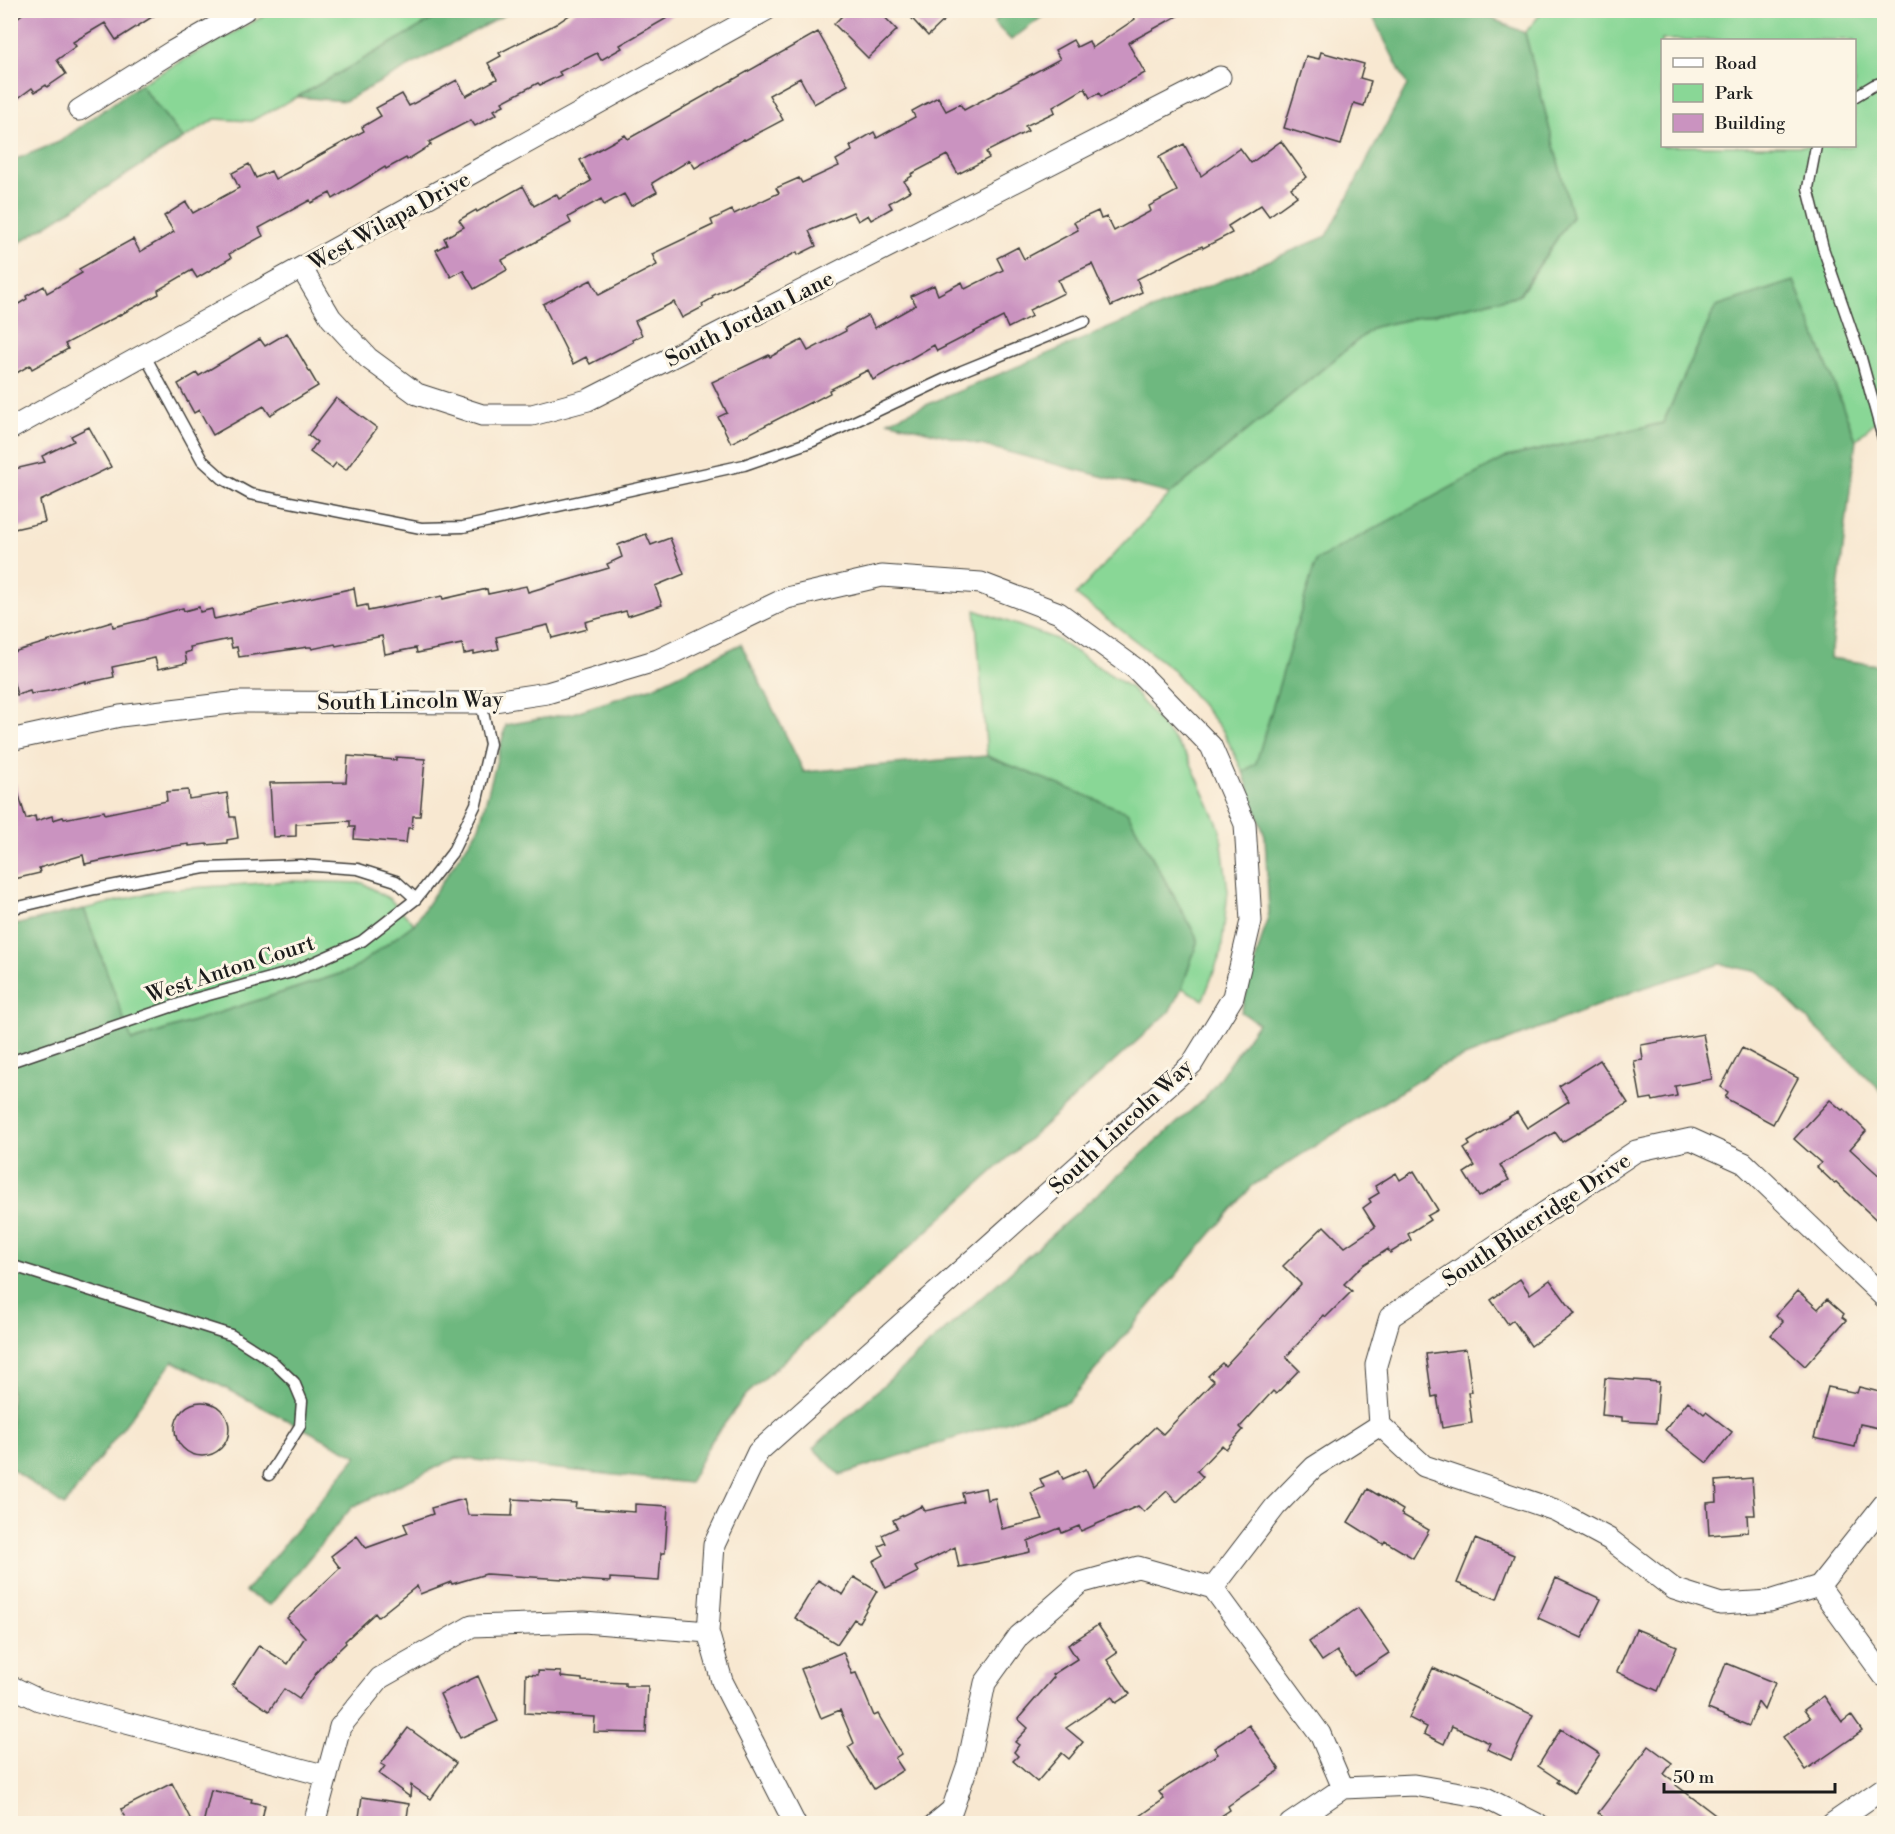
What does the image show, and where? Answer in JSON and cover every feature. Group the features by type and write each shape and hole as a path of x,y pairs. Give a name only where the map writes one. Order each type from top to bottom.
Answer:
{"street":[{"path":"79,110 172,51 245,10"},
{"name":"West Wilapa Drive","path":"10,429 766,10"},
{"name":"South Jordan Lane","path":"302,269 332,318 368,358 417,394 482,415 532,415 588,400 1220,77"},
{"name":"South Lincoln Way","path":"10,740 120,716 239,702 481,703 547,693 658,660 787,598 882,576 981,583 1059,614 1136,669 1211,746 1245,824 1251,921 1233,997 1192,1064 758,1452 714,1545 708,1632 722,1681 795,1824"},
{"name":"South Blueridge Drive","path":"1380,1425 1376,1365 1390,1317 1636,1151 1691,1139 1744,1163 1884,1297"},
{"path":"1213,1588 1275,1507 1314,1467 1380,1425 1424,1467 1555,1510 1609,1539 1674,1589 1721,1604 1770,1601 1819,1586 1884,1504"},
{"path":"935,1824 952,1810 968,1764 985,1683 1019,1636 1080,1583 1138,1568 1213,1588 1320,1734 1343,1788"},
{"path":"1819,1586 1884,1676"},
{"path":"314,1824 340,1727 380,1678 472,1626 584,1622 708,1632"},
{"path":"10,1686 39,1700 327,1776"},
{"path":"1290,1824 1343,1788 1414,1785 1484,1797 1538,1824"},
{"path":"1832,1824 1884,1788"}],"lane":[{"path":"1856,96 1884,82"},
{"path":"1816,147 1808,188 1823,248 1862,358 1884,442"},
{"path":"144,354 202,460 223,479 250,494 421,528 463,527 744,465 813,441 962,371 1085,321"},
{"name":"West Anton Court","path":"10,1062 194,999 292,972 362,941 416,899 452,853 476,804 490,744 481,703"},
{"path":"10,909 94,889 204,868 300,865 358,869 396,881 416,899"},
{"path":"10,1265 231,1335 272,1361 294,1382 302,1401 300,1426 269,1475"}],"green space":[{"path":"449,10 512,11 345,101 297,97"},
{"path":"273,11 449,11 251,121 215,119 183,139 140,84"},
{"path":"1004,11 1050,11 1011,40 994,23"},
{"path":"1370,11 1475,11 1525,33 1572,216 1519,295 1374,327 1170,494 888,421 1327,236 1407,85"},
{"path":"1543,11 1884,11 1884,413 1856,440 1794,281 1716,306 1663,423 1507,457 1256,764 1243,772 1223,731 1172,669 1076,595 1170,494 1374,327 1520,295 1572,216 1525,33"},
{"path":"140,84 183,139 11,248 11,161 59,142"},
{"path":"1794,281 1856,440 1830,658 1884,666 1884,1094 1759,972 1720,964 1640,989 1439,1067 1252,1186 1068,1402 840,1475 813,1448 1206,1097 1258,1023 1241,1012 1269,913 1265,837 1243,772 1256,763 1316,560 1507,457 1663,423 1716,306"},
{"path":"975,610 1056,639 1131,688 1188,757 1220,829 1228,891 1221,953 1203,1000 1182,988 1198,939 1127,812 987,756"},
{"path":"741,644 804,772 987,756 1127,812 1198,940 1182,988 1169,1012 746,1395 710,1443 689,1483 456,1458 352,1507 270,1605 245,1592 357,1456 173,1361 64,1506 11,1468 10,926 84,909 132,1041 352,970 414,924 479,827 506,725 573,713 653,687"},
{"path":"291,881 363,883 390,899 414,924 352,970 131,1041 84,909 162,890"}],"building":[{"path":"28,10 163,10 116,40 105,23 73,42 76,46 57,60 66,74 35,92 32,88 10,104 10,23"},
{"path":"577,10 681,10 620,45 622,48 601,60 597,53 559,72 561,75 540,85 538,83 502,102 504,105 494,110 497,114 475,126 471,120 429,142 431,145 407,160 406,158 386,169 385,167 333,199 330,193 311,203 310,200 259,228 263,236 229,254 231,258 197,278 192,270 158,290 159,294 65,344 68,349 32,369 30,365 10,377 10,309 27,299 26,296 44,286 47,293 82,273 79,269 133,239 140,252 174,232 164,216 186,202 193,213 239,188 232,173 249,164 256,178 271,171 275,179 364,131 362,127 381,116 376,108 402,94 409,106 457,80 466,96 497,79 488,63 501,56 499,53 556,24"},
{"path":"848,10 878,10 897,30 868,58 834,24"},
{"path":"904,10 955,10 928,36"},
{"path":"1130,10 1188,10 1128,43 1145,73 1101,97 1099,93 1090,98 1085,88 1053,107 1055,112 1025,126 1028,131 986,152 989,158 958,174 947,155 911,174 912,176 904,181 910,191 889,203 892,208 871,220 868,215 858,221 853,212 809,231 816,246 798,255 797,252 712,296 713,298 702,304 703,307 682,318 674,302 635,321 642,335 632,340 633,342 590,364 586,357 573,364 543,304 591,280 599,295 657,265 652,254 713,225 711,220 732,210 734,214 779,193 776,188 799,178 802,183 839,166 836,160 852,151 850,146 874,132 877,138 915,117 912,111 938,97 946,111 960,104 964,110 1060,59 1055,50 1073,40 1077,47 1089,41 1092,48 1135,19"},
{"path":"818,32 848,85 814,104 800,78 769,95 783,120 744,139 695,168 690,160 652,183 657,192 631,206 624,194 604,205 601,199 568,217 571,223 502,260 507,270 474,289 463,270 451,277 436,250 447,244 444,238 464,227 459,220 523,186 534,206 556,194 559,199 591,181 580,160 625,135 628,139"},
{"path":"1321,52 1364,64 1360,78 1371,81 1364,106 1354,103 1341,145 1284,128 1306,56 1319,59"},
{"path":"1281,141 1307,177 1291,188 1297,196 1269,216 1261,205 1228,226 1232,233 1137,279 1142,292 1111,306 1092,264 1058,280 1064,293 1029,310 1032,316 1008,328 1003,317 937,351 934,345 873,380 868,370 829,390 830,393 731,443 718,417 727,413 712,382 769,355 770,357 802,340 808,351 846,331 845,328 868,315 875,328 916,305 911,296 934,285 938,295 962,282 965,289 1003,270 997,258 1018,247 1024,259 1078,230 1074,222 1098,211 1101,219 1107,217 1114,231 1151,211 1149,206 1177,191 1159,157 1184,144 1201,176 1240,148 1251,163"},
{"path":"287,333 318,386 270,415 264,406 213,435 199,410 194,413 178,384 197,373 199,376 260,339 265,346"},
{"path":"336,398 377,428 346,470 336,463 332,468 310,452 317,442 308,435"},
{"path":"89,427 111,467 40,501 45,522 10,530 10,470 45,462 42,456 74,441 71,436"},
{"path":"646,534 651,545 670,538 684,574 655,586 662,605 628,616 626,611 585,622 587,629 552,638 548,625 496,637 499,649 474,654 474,652 464,654 462,644 417,653 416,648 385,654 382,636 336,646 335,644 312,649 308,647 239,657 237,647 232,648 230,639 190,647 191,651 185,653 187,663 158,669 155,658 112,667 114,677 86,683 86,681 49,691 31,694 30,691 17,695 10,669 10,653 112,622 113,627 183,608 184,611 199,607 200,612 212,609 214,619 354,588 357,607 367,605 368,611 442,596 443,599 487,589 488,594 526,586 528,592 609,568 607,564 622,557 618,545"},
{"path":"348,756 396,760 396,757 425,759 420,816 413,816 412,828 408,828 406,843 354,839 355,827 350,827 350,821 296,824 296,836 273,837 270,783 346,782"},
{"path":"15,782 26,819 35,816 36,821 52,816 53,820 104,811 105,814 167,801 166,792 188,790 189,799 227,793 230,817 235,817 238,838 227,840 227,843 167,847 85,864 83,855 39,868 40,873 10,880 10,783"},
{"path":"1703,1034 1712,1079 1675,1086 1677,1096 1653,1101 1652,1098 1641,1100 1634,1061 1643,1060 1641,1045"},
{"path":"1742,1048 1798,1078 1773,1124 1725,1098 1728,1092 1721,1087"},
{"path":"1600,1060 1628,1103 1562,1142 1555,1132 1500,1165 1509,1180 1479,1197 1464,1173 1475,1166 1464,1149 1470,1145 1468,1142 1517,1112 1527,1128 1569,1101 1559,1086"},
{"path":"1830,1100 1842,1110 1844,1109 1866,1131 1850,1149 1884,1180 1884,1227 1817,1167 1821,1163 1794,1139"},
{"path":"1414,1171 1438,1210 1427,1216 1430,1220 1408,1234 1411,1240 1390,1253 1388,1249 1363,1265 1344,1284 1352,1291 1326,1317 1324,1315 1286,1357 1299,1370 1276,1394 1273,1391 1240,1427 1243,1430 1226,1449 1222,1445 1197,1471 1203,1477 1177,1502 1167,1491 1144,1512 1138,1506 1081,1531 1079,1526 1062,1533 1060,1528 1028,1541 1030,1552 995,1560 959,1567 955,1547 915,1567 918,1572 886,1588 873,1561 884,1555 879,1546 886,1543 882,1535 897,1528 893,1520 922,1506 925,1511 964,1502 962,1493 985,1488 987,1500 995,1498 1002,1529 1043,1519 1031,1493 1044,1487 1040,1479 1059,1471 1063,1479 1086,1469 1093,1486 1155,1427 1163,1434 1214,1381 1208,1376 1222,1363 1225,1366 1301,1284 1283,1266 1324,1226 1345,1247 1375,1227 1363,1208 1371,1202 1369,1199 1379,1193 1375,1186 1396,1173 1400,1180"},
{"path":"1520,1279 1530,1294 1550,1280 1575,1314 1531,1346 1513,1320 1508,1324 1491,1300"},
{"path":"1798,1291 1818,1309 1827,1299 1844,1314 1842,1317 1846,1320 1805,1366 1771,1335 1783,1322 1776,1315"},
{"path":"1466,1349 1472,1392 1468,1392 1472,1423 1442,1428 1437,1396 1432,1397 1426,1354"},
{"path":"1605,1378 1659,1382 1656,1423 1622,1421 1622,1417 1602,1415"},
{"path":"1828,1387 1857,1393 1859,1387 1884,1393 1884,1406 1879,1428 1860,1424 1855,1447 1814,1438"},
{"path":"1688,1401 1732,1432 1707,1463 1665,1430"},
{"path":"197,1402 207,1402 217,1406 225,1414 229,1429 225,1444 217,1452 207,1456 197,1456 187,1452 179,1444 175,1434 175,1424 179,1414 187,1406"},
{"path":"1752,1478 1755,1515 1747,1515 1748,1532 1709,1535 1707,1503 1717,1502 1716,1481"},
{"path":"1368,1489 1403,1510 1401,1514 1429,1530 1413,1558 1385,1541 1383,1544 1348,1522"},
{"path":"464,1499 468,1515 512,1516 513,1499 576,1503 575,1508 635,1512 635,1504 668,1506 665,1553 661,1553 659,1581 610,1578 610,1582 486,1574 452,1584 451,1582 420,1594 417,1586 378,1617 375,1613 345,1641 346,1643 319,1669 299,1699 284,1689 269,1711 232,1686 259,1645 288,1664 305,1637 287,1618 340,1568 331,1556 357,1536 366,1548 408,1533 404,1524 433,1514 431,1508"},
{"path":"1475,1539 1514,1555 1497,1599 1457,1583"},
{"path":"854,1577 877,1591 859,1622 854,1619 837,1644 795,1618 818,1580 843,1595"},
{"path":"1556,1578 1601,1599 1582,1638 1538,1618"},
{"path":"1358,1608 1389,1653 1354,1676 1337,1651 1322,1661 1309,1642"},
{"path":"1098,1625 1117,1653 1107,1660 1130,1694 1116,1703 1112,1697 1066,1728 1083,1742 1069,1759 1062,1753 1037,1782 1013,1761 1018,1756 1014,1752 1019,1745 1015,1742 1028,1728 1018,1719 1054,1677 1052,1675 1077,1659 1068,1645"},
{"path":"1636,1629 1677,1646 1658,1691 1617,1672"},
{"path":"843,1652 852,1674 856,1673 874,1716 878,1714 901,1754 895,1758 903,1770 874,1789 848,1747 854,1743 840,1710 821,1718 801,1669"},
{"path":"1726,1663 1775,1683 1764,1710 1758,1702 1749,1726 1708,1709"},
{"path":"1433,1668 1533,1715 1511,1760 1487,1749 1490,1743 1452,1726 1444,1744 1424,1734 1427,1727 1409,1718"},
{"path":"538,1671 561,1672 561,1677 582,1679 582,1681 648,1686 646,1733 594,1732 595,1717 525,1713 526,1674 538,1675"},
{"path":"478,1676 498,1721 460,1738 440,1694"},
{"path":"1824,1696 1842,1722 1851,1715 1862,1731 1806,1770 1783,1737 1810,1718 1804,1710"},
{"path":"1249,1725 1280,1770 1228,1806 1230,1810 1209,1824 1129,1824 1164,1799 1159,1792 1218,1754 1214,1748"},
{"path":"408,1728 456,1763 431,1799 411,1785 410,1797 379,1774 385,1766 381,1764"},
{"path":"1561,1729 1600,1754 1574,1793 1538,1766"},
{"path":"1649,1746 1672,1763 1664,1774 1727,1824 1612,1824 1598,1813"},
{"path":"172,1783 193,1824 128,1824 121,1809"},
{"path":"211,1790 252,1799 251,1802 265,1805 261,1824 203,1824"},
{"path":"362,1797 409,1804 406,1824 358,1824"}]}
